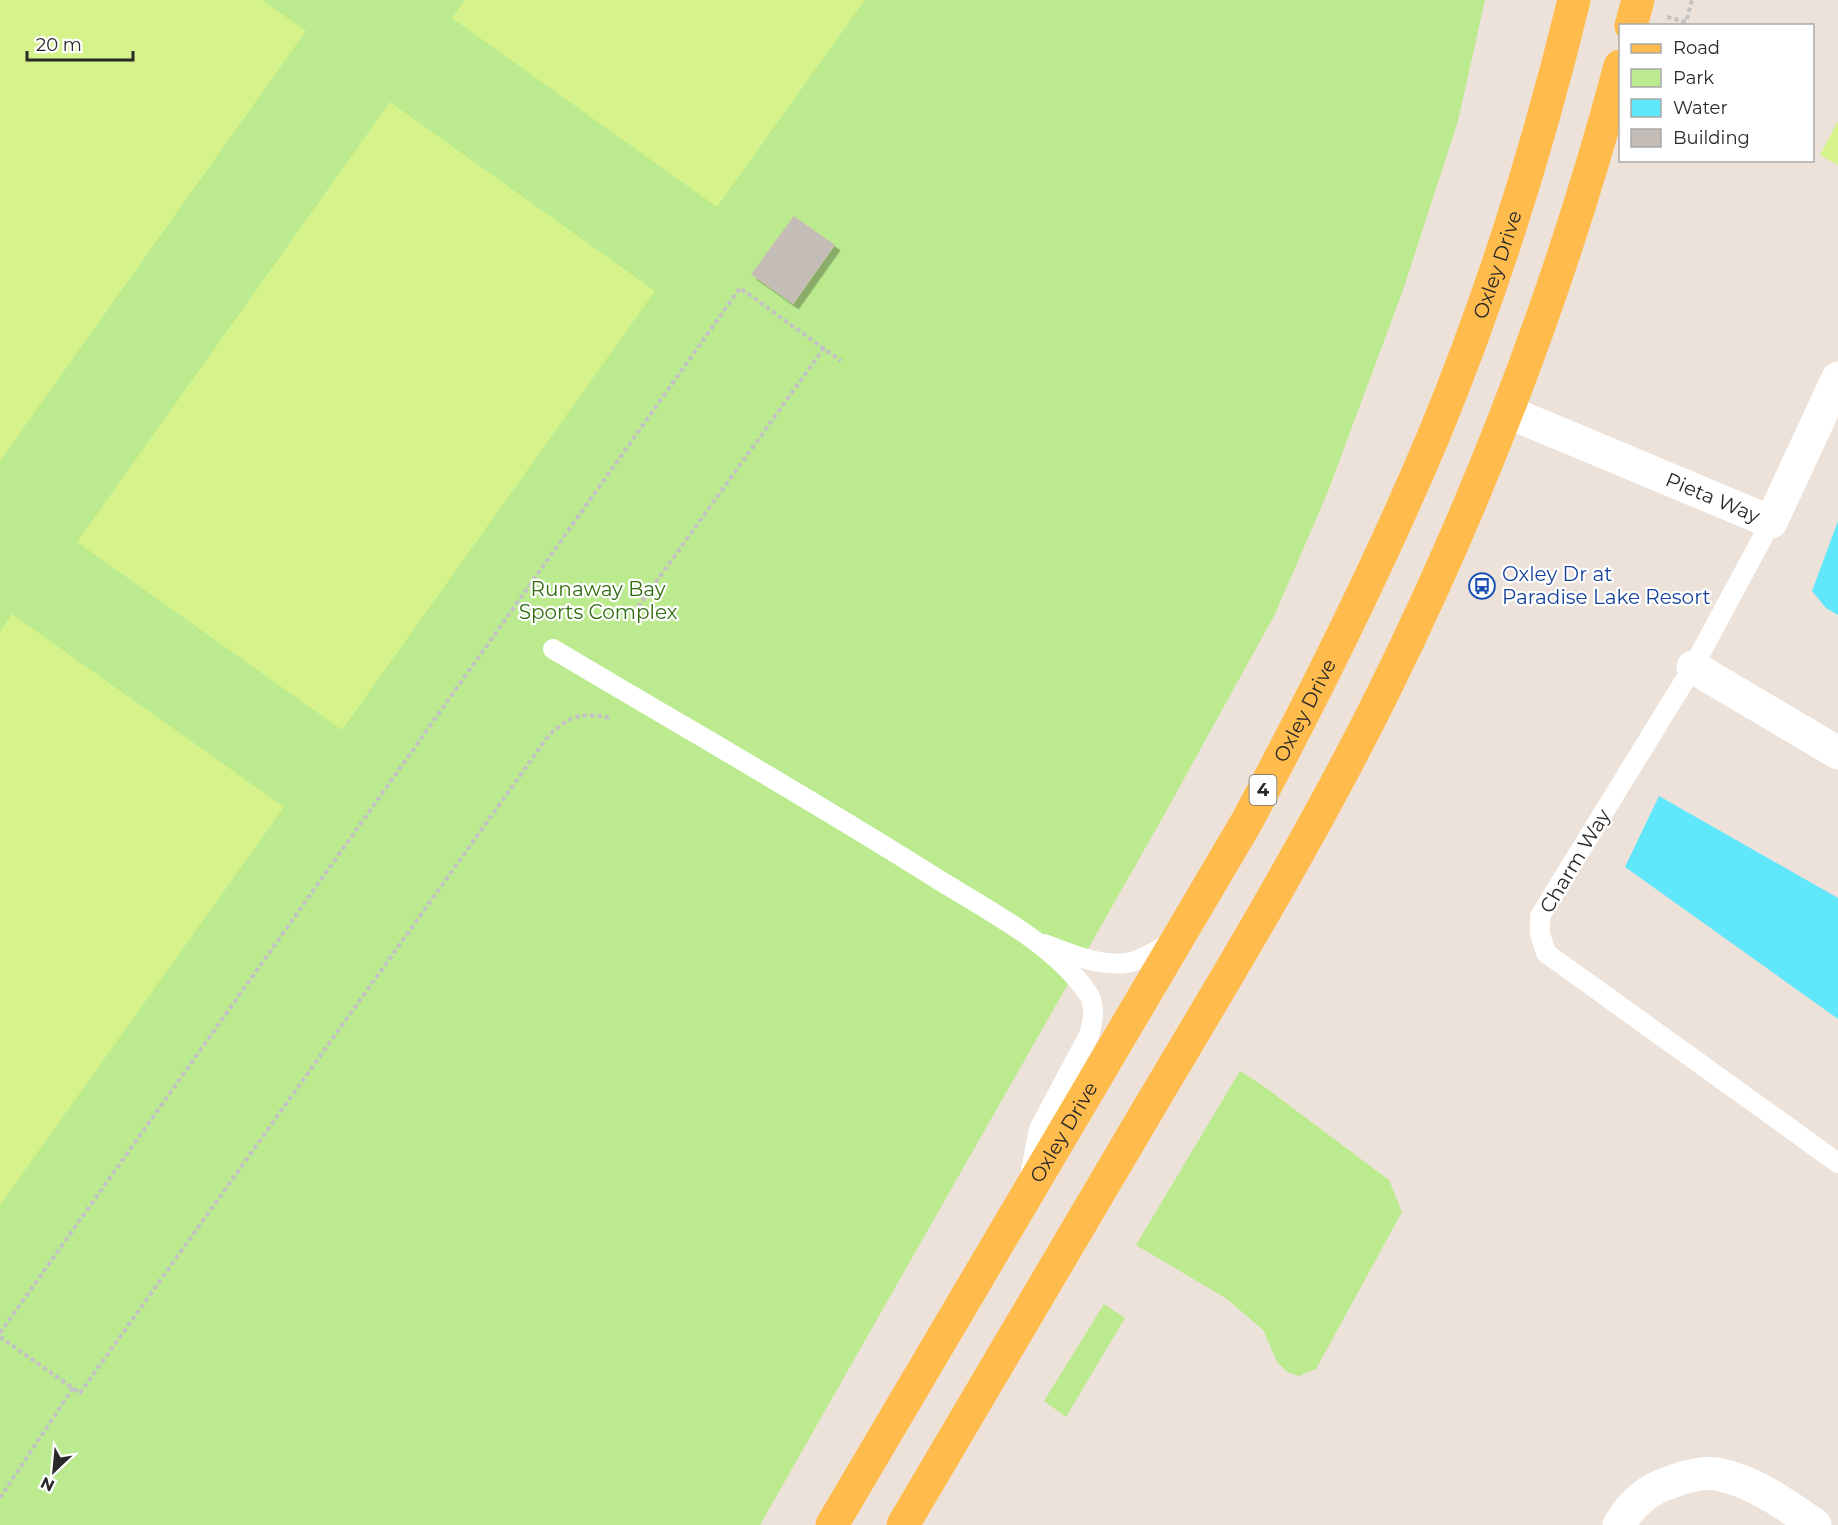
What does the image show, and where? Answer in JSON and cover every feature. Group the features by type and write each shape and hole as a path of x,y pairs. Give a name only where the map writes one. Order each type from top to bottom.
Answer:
{"main road":[{"name":"Oxley Drive","path":"832,1525 1246,823 1302,719 1352,618 1434,434 1493,276 1528,171 1574,0"},
{"path":"1632,24 1638,0"},
{"path":"903,1525 1200,1023 1345,768 1425,606 1508,412 1562,265 1619,70"}],"street":[{"name":"Pieta Way","path":"1508,412 1771,522 1838,378"},
{"path":"1693,667 1838,753"},
{"path":"1619,1525 1624,1515 1642,1496 1661,1485 1682,1478 1715,1474 1748,1484 1770,1494 1815,1525"}],"lane":[{"name":"Charm Way","path":"1771,522 1693,667 1540,916 1540,934 1546,953 1838,1163"},
{"path":"553,650 894,851 1039,943 1067,970 1090,997 1093,1022 1089,1035 1039,1129 1027,1193"},
{"path":"1039,943 1098,961 1125,963 1137,961 1176,940"}],"path":[{"path":"646,704 635,723 591,714 576,717 560,725 549,735 80,1393 0,1335 740,288 841,361"},
{"path":"638,607 824,348"},
{"path":"0,1498 72,1388"}],"green space":[{"name":"Runaway Bay Sports Complex","path":"0,0 1485,0 1458,121 1403,290 1327,494 1275,614 1163,817 760,1525 0,1525"},
{"path":"0,0 262,0 306,31 0,461"},
{"path":"465,0 865,0 717,207 452,18"},
{"path":"390,102 655,291 342,730 77,542"},
{"path":"1838,121 1838,165 1820,155"},
{"path":"12,614 284,807 0,1205 0,632"},
{"path":"1240,1071 1389,1180 1402,1212 1316,1369 1299,1376 1287,1372 1277,1362 1263,1330 1227,1299 1136,1245"},
{"path":"1104,1304 1125,1318 1066,1417 1044,1401"}],"water":[{"path":"1838,521 1838,615 1826,608 1812,591"},
{"path":"1659,796 1838,898 1838,1019 1625,867"}],"building":[{"path":"794,217 834,245 793,303 752,274"}],"place":[{"name":"Oxley Dr at Paradise Lake Resort","path":"1482,586"}]}
